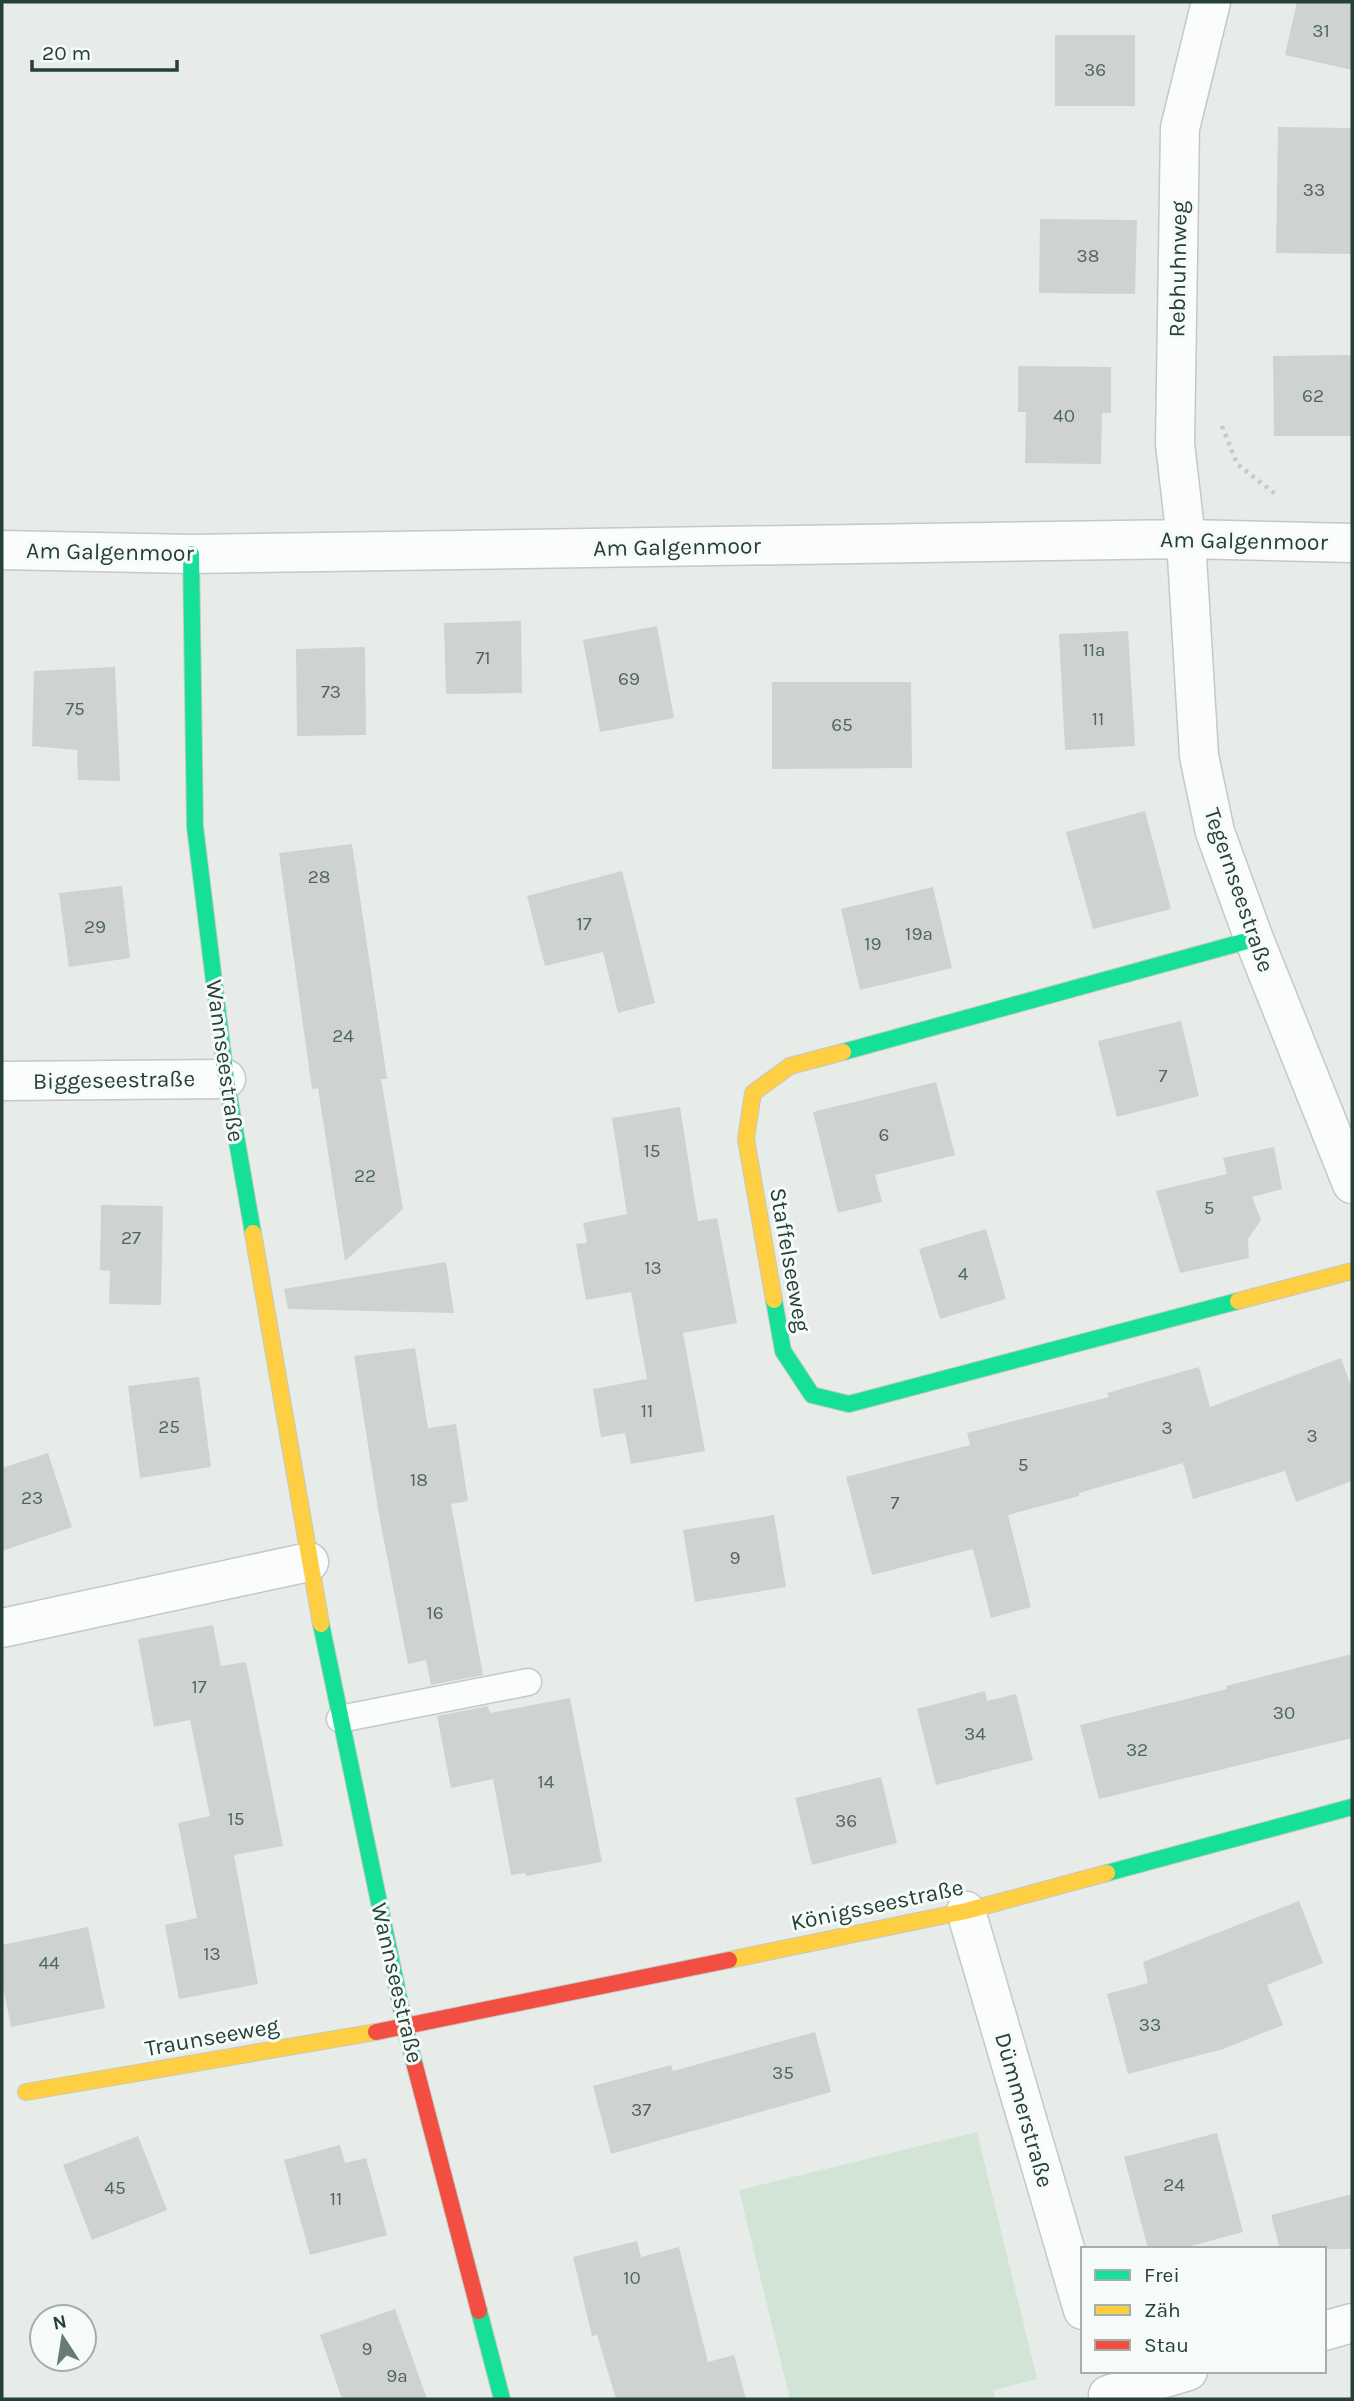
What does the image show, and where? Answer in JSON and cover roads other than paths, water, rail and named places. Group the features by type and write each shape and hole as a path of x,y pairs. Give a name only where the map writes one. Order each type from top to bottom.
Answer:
{"street":[{"name":"Rebhuhnweg","path":"1186,539 1175,444 1180,128 1211,2"},
{"name":"Am Galgenmoor","path":"2,550 191,554 1186,539 1352,543"},
{"name":"Tegernseestraße","path":"1186,539 1199,756 1214,832 1352,1184"},
{"name":"Wannseestraße","path":"191,554 195,827 226,1079 309,1562 340,1719 405,2027 502,2399"},
{"name":"Staffelseeweg","path":"1254,939 790,1066 753,1093 746,1139 783,1351 812,1395 849,1404 1352,1271"},
{"name":"Biggeseestraße","path":"2,1081 226,1079"},
{"path":"2,1628 309,1562"},
{"name":"Königsseestraße","path":"405,2027 966,1911 1352,1807"},
{"name":"Dümmerstraße","path":"966,1911 1081,2303"},
{"name":"Traunseeweg","path":"26,2092 405,2027"},
{"path":"1326,2330 1352,2323"},
{"path":"1106,2389 1179,2373"}],"lane":[{"path":"340,1719 528,1682"}]}
